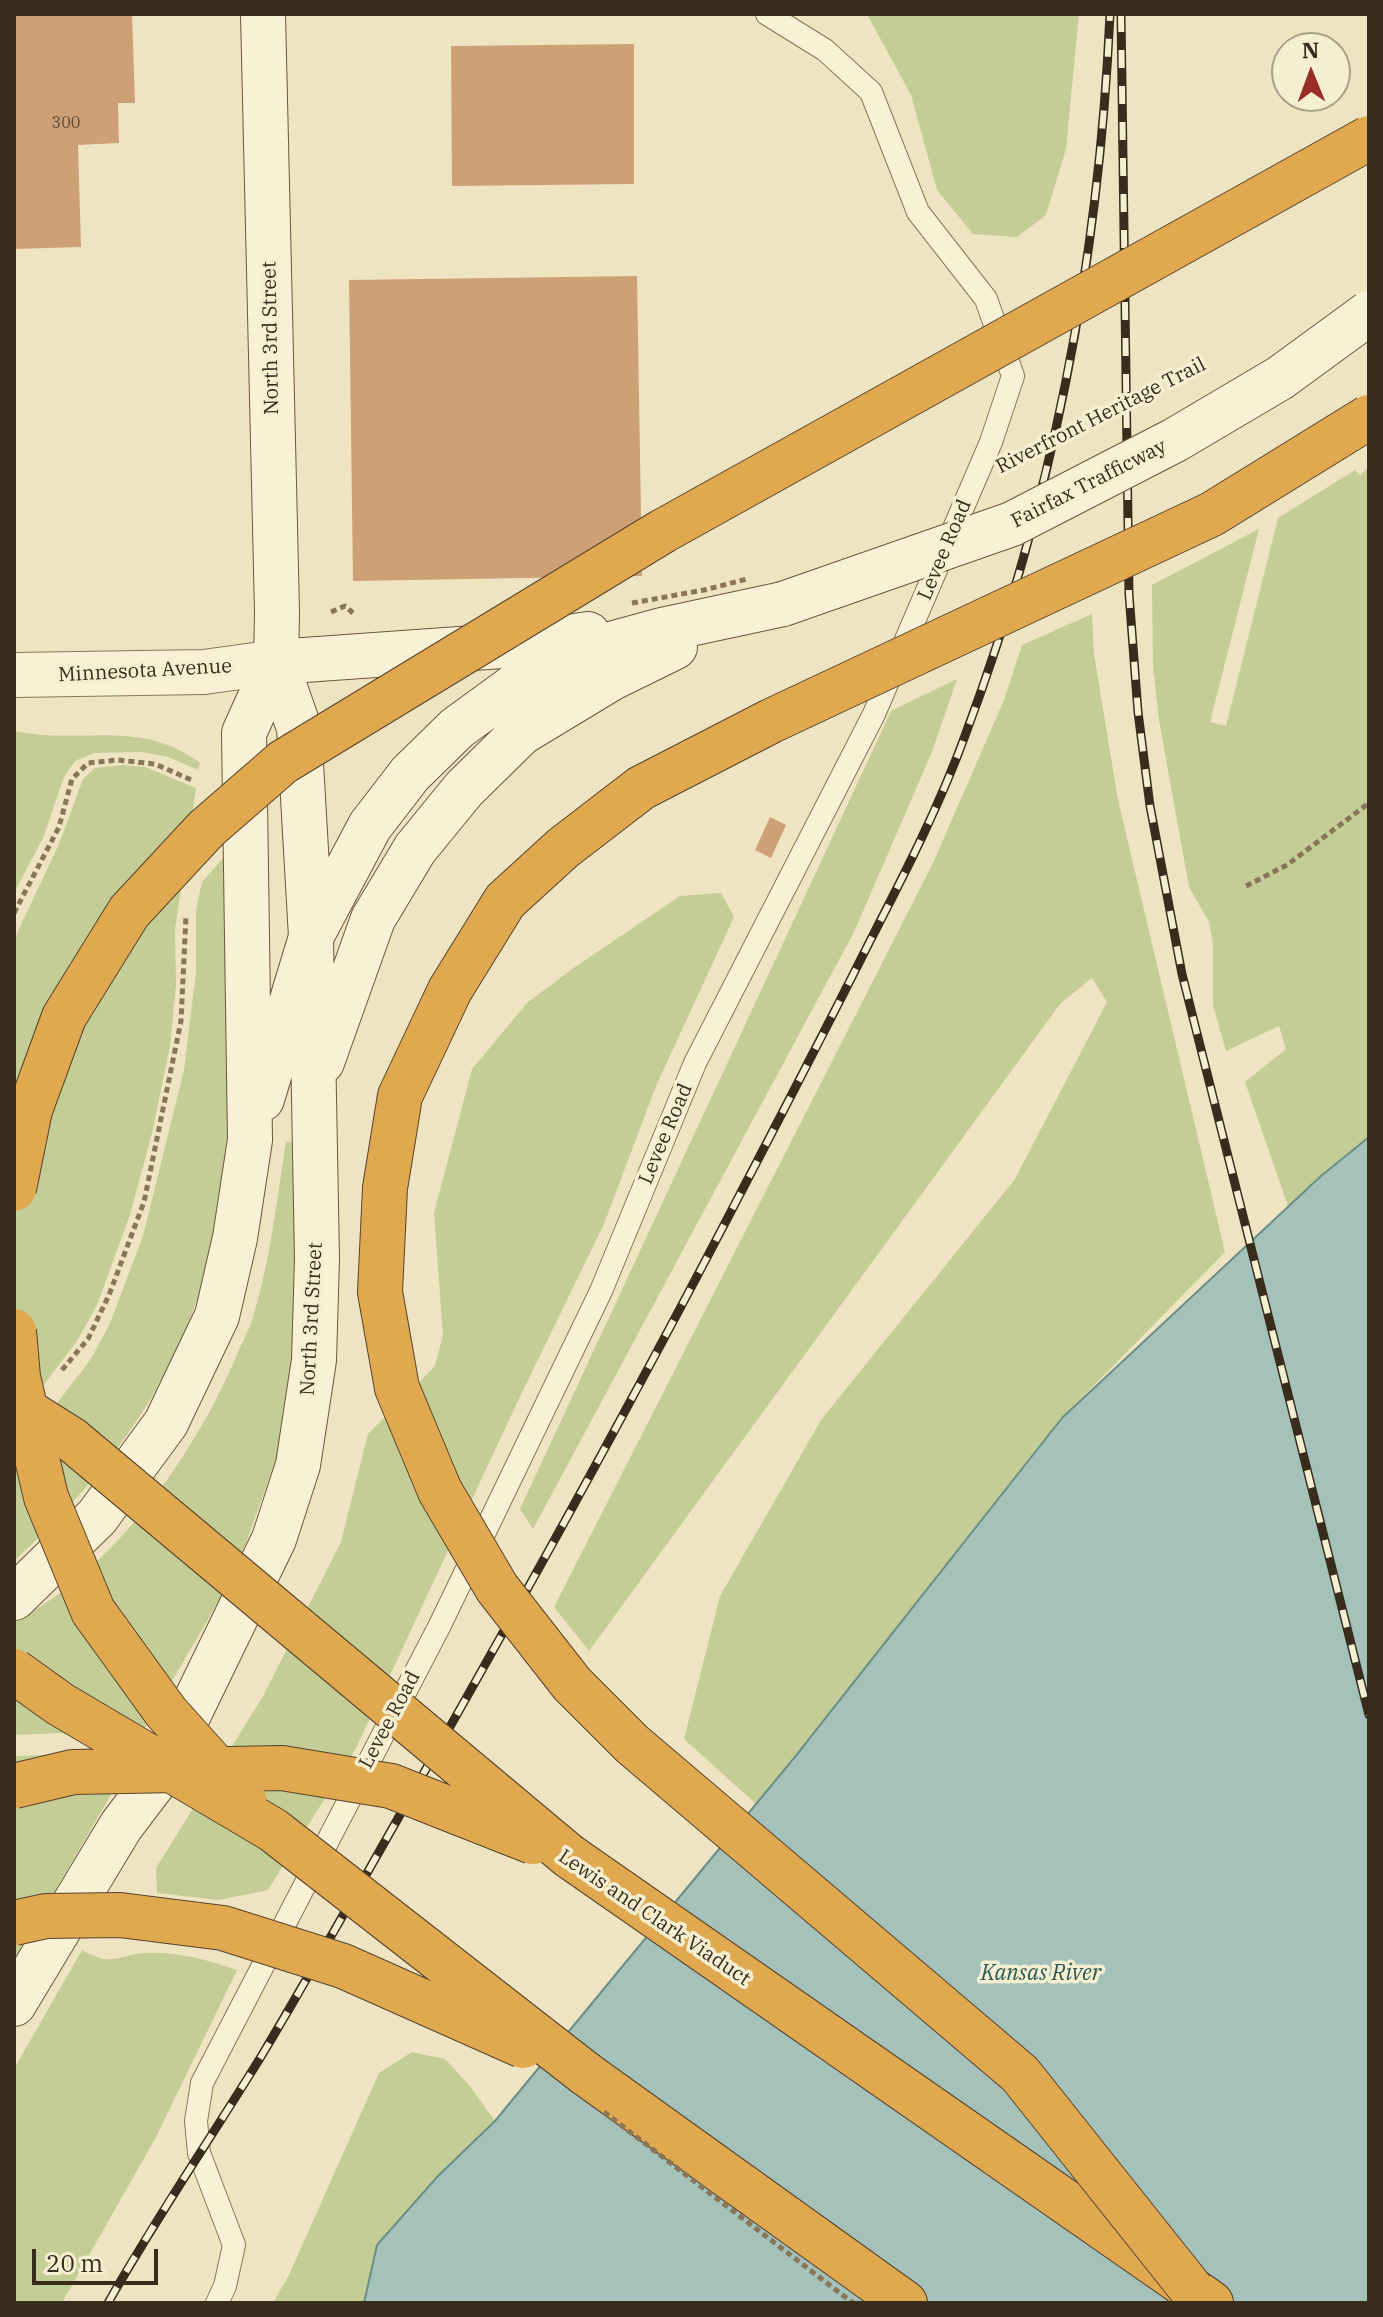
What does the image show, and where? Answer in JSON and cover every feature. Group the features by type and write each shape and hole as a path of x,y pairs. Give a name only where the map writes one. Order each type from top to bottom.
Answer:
{"highway":[{"path":"14,1189 30,1110 64,1017 129,912 206,829 283,762 663,531 1369,138"},
{"path":"1201,2296 1020,2074 632,1744 572,1684 497,1588 440,1491 397,1388 380,1292 385,1188 400,1096 450,990 505,901 563,848 641,788 771,721 1212,514 1369,417"},
{"path":"14,1331 18,1377 46,1497 93,1611 166,1712 273,1830"},
{"path":"14,1378 71,1439 569,1856"},
{"path":"14,1403 71,1439"},
{"path":"14,1671 60,1704 273,1830 586,2074 905,2303"},
{"name":"Lewis and Clark Viaduct","path":"14,1786 73,1772 282,1768 391,1786 569,1856 1201,2296"},
{"path":"14,1923 46,1916 120,1915 223,1928 343,1966 586,2074"}],"main road":[{"name":"North 3rd Street","path":"14,2004 121,1826 159,1776 274,1539 298,1465 314,1360 317,1259 311,937 299,728 276,662 263,14"},
{"name":"Fairfax Trafficway","path":"783,604 1012,524 1175,440 1267,386 1369,313"},
{"path":"250,1140 311,937 370,826 410,774 516,665 783,604"},
{"path":"313,1087 373,919 415,849 464,789 521,733 626,671 695,637 783,604"},
{"name":"North 3rd Street","path":"14,1598 97,1517 166,1423 217,1316 235,1238 250,1140 244,733 276,662"},
{"name":"Minnesota Avenue","path":"22,676 204,672 276,662 516,665"}],"lane":[{"name":"Levee Road","path":"217,2303 225,2286 234,2245 199,2153 196,2121 202,2083 439,1627 601,1291 695,1063 874,714 991,442 1013,376 986,299 918,212 871,92 825,50 767,14"}],"path":[{"path":"617,606 748,579"},
{"path":"14,913 59,827 72,779 88,763 118,760 155,764 206,787"},
{"path":"1246,886 1287,865 1369,803"},
{"path":"60,1373 88,1339 109,1295 144,1202 181,1021 187,905"}],"green space":[{"path":"863,14 1079,14 1066,149 1046,215 1017,237 973,234 937,190 911,95 868,16"},
{"path":"1369,467 1369,1137 1288,1206 1245,1082 1286,1049 1279,1026 1226,1051 1213,1005 1213,943 1209,922 1189,887 1159,720 1153,667 1152,585 1259,529 1210,722 1226,726 1278,518 1355,470 1360,475"},
{"path":"1092,614 1094,654 1118,800 1225,1252 1062,1418 756,1804 684,1739 720,1596 821,1420 1015,1179 1107,1002 1092,978 1060,1004 589,1651 554,1607 933,863 1004,700 1022,645"},
{"path":"957,679 932,752 854,932 533,1529 520,1509 891,711"},
{"path":"14,731 39,735 133,737 177,749 200,763 198,770 168,757 142,752 94,753 75,761 64,777 43,838 14,893"},
{"path":"122,765 145,767 196,788 175,929 176,985 170,1046 152,1133 130,1215 97,1305 77,1341 14,1424 14,948 17,933 59,844 83,779 95,768"},
{"path":"224,857 230,1054 228,1120 222,1185 211,1250 193,1312 166,1372 135,1424 78,1496 14,1561 14,1459 91,1359 110,1323 143,1236 184,1070 196,972 196,910 202,882"},
{"path":"721,893 734,917 656,1086 604,1224 356,1748 268,1890 219,1900 157,1893 156,1868 262,1698 341,1542 368,1434 435,1366 443,1335 434,1213 472,1069 527,1003 575,967 680,896"},
{"path":"286,1142 298,1143 298,1322 282,1443 246,1543 221,1597 130,1753 80,1735 14,1735 14,1623 65,1589 119,1539 167,1480 207,1416 254,1315 269,1248"},
{"path":"69,1754 120,1779 14,1962 14,1756"},
{"path":"82,1950 110,1959 139,1954 172,1954 237,1970 156,2137 62,2303 14,2303 14,2069"},
{"path":"412,2052 445,2059 495,2121 438,2176 377,2245 364,2303 273,2303 289,2275 379,2073"}],"water":[{"name":"Kansas River","path":"1369,1137 1369,2303 364,2303 377,2245 438,2176 495,2121 794,1758 1062,1418 1321,1176"}],"building":[{"path":"14,14 132,14 135,103 118,103 119,143 78,145 81,247 14,249"},
{"path":"634,44 634,184 452,186 451,46"},
{"path":"637,276 642,576 353,581 349,280"},
{"path":"770,817 786,825 771,858 755,850"}],"railway":[{"path":"108,2303 283,2020 541,1565 762,1152 896,890 945,786 996,646 1023,558 1066,379 1095,197 1110,14"},
{"path":"1121,14 1129,594 1138,712 1150,806 1182,974 1369,1715"}]}
